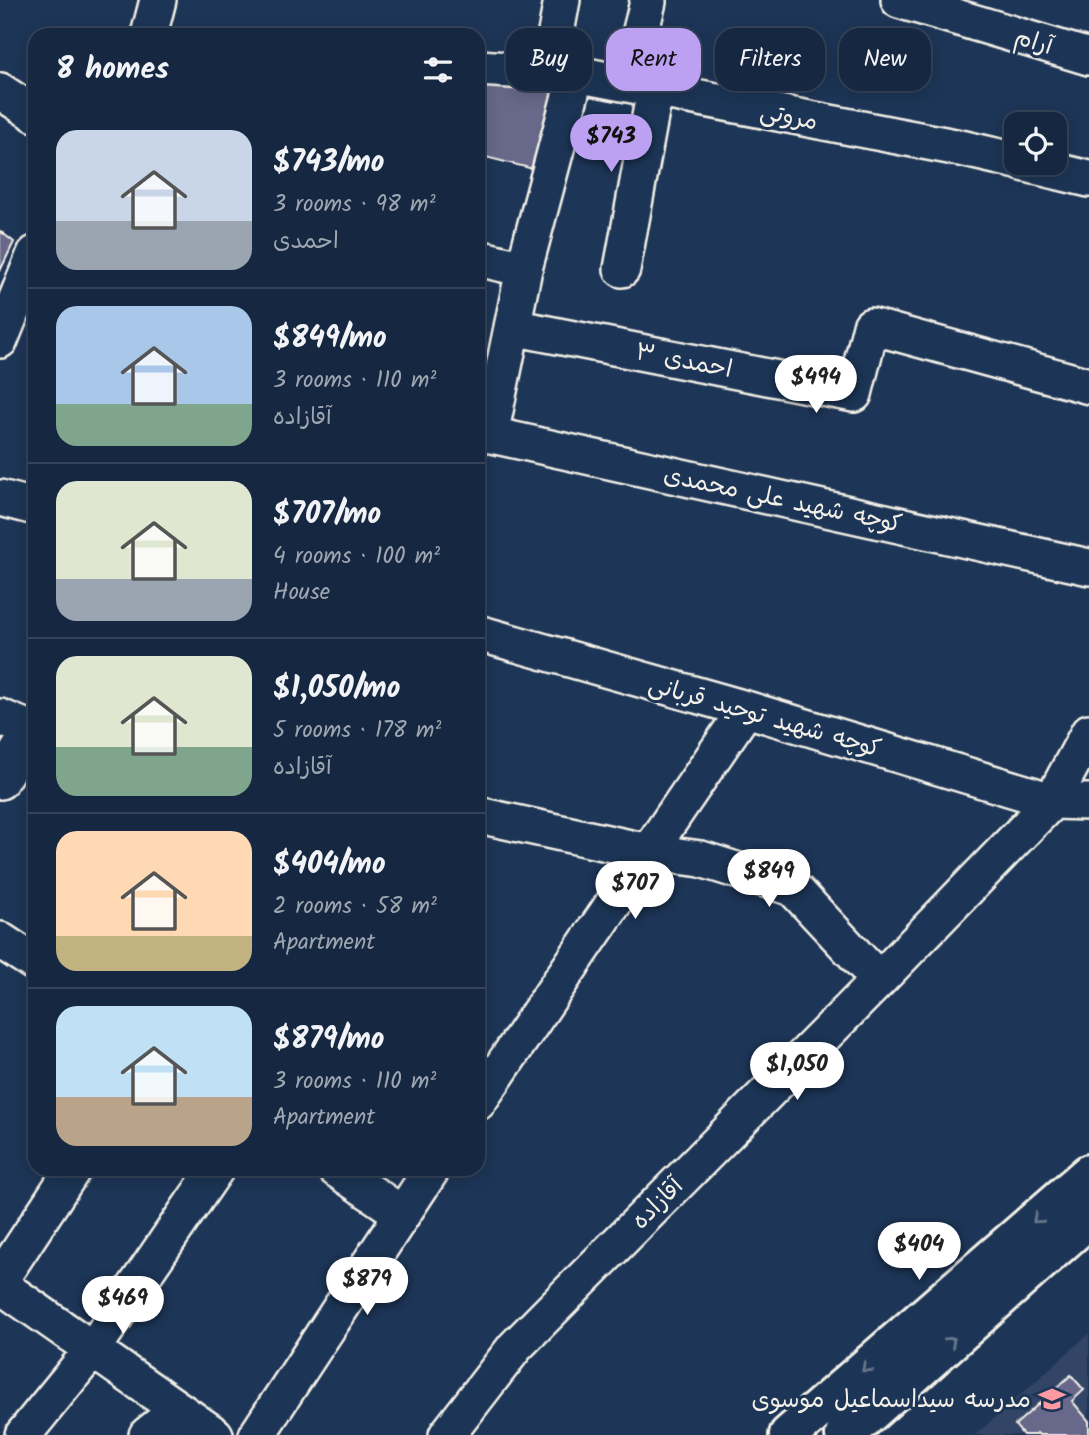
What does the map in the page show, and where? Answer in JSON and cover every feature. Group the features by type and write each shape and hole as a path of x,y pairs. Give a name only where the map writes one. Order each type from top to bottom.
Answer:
{"main road":[{"path":"789,1435 1089,1174"},
{"path":"845,1435 1089,1218"}],"street":[{"path":"562,0 562,28"},
{"name":"آرام","path":"898,0 1089,57"},
{"path":"646,28 648,2"},
{"name":"مروتی","path":"485,68 506,70"},
{"path":"0,91 28,109"},
{"path":"485,429 512,327 559,91"},
{"path":"622,269 642,91"},
{"name":"مروتی","path":"663,91 1004,158"},
{"path":"1067,174 1089,179"},
{"path":"485,260 524,269"},
{"path":"15,327 28,280"},
{"name":"احمدی ۳","path":"512,327 854,394 871,326 1089,386"},
{"name":"کوچه شهید علی محمدی","path":"485,433 1089,567"},
{"path":"0,498 28,506"},
{"name":"کوچه شهید توحید قربانی","path":"485,635 747,709 1052,801 1089,802"},
{"path":"485,1092 747,709"},
{"path":"0,782 22,726"},
{"name":"آقازاده","path":"447,1435 514,1347 879,980 1052,801 1089,732"},
{"path":"485,817 649,852 701,859 793,888 879,980"},
{"path":"0,940 28,958"},
{"path":"68,1176 0,1282 215,1435"},
{"path":"23,1435 93,1349 211,1176"},
{"path":"346,1176 402,1214"},
{"path":"257,1435 427,1176"},
{"path":"147,1435 178,1410"}],"shaded area":[{"name":"مدرسه سیداسماعیل موسوی","path":"1089,1334 1089,1435 975,1435 1074,1347"}],"building":[{"path":"485,73 506,77 506,91 561,91 541,171 485,157"},
{"path":"0,231 14,242 0,271"},
{"path":"1071,1375 1084,1390 1072,1401 1089,1421 1089,1435 1023,1435 1015,1425"}],"place":[{"name":"مدرسه سیداسماعیل موسوی","path":"1052,1399"}]}
